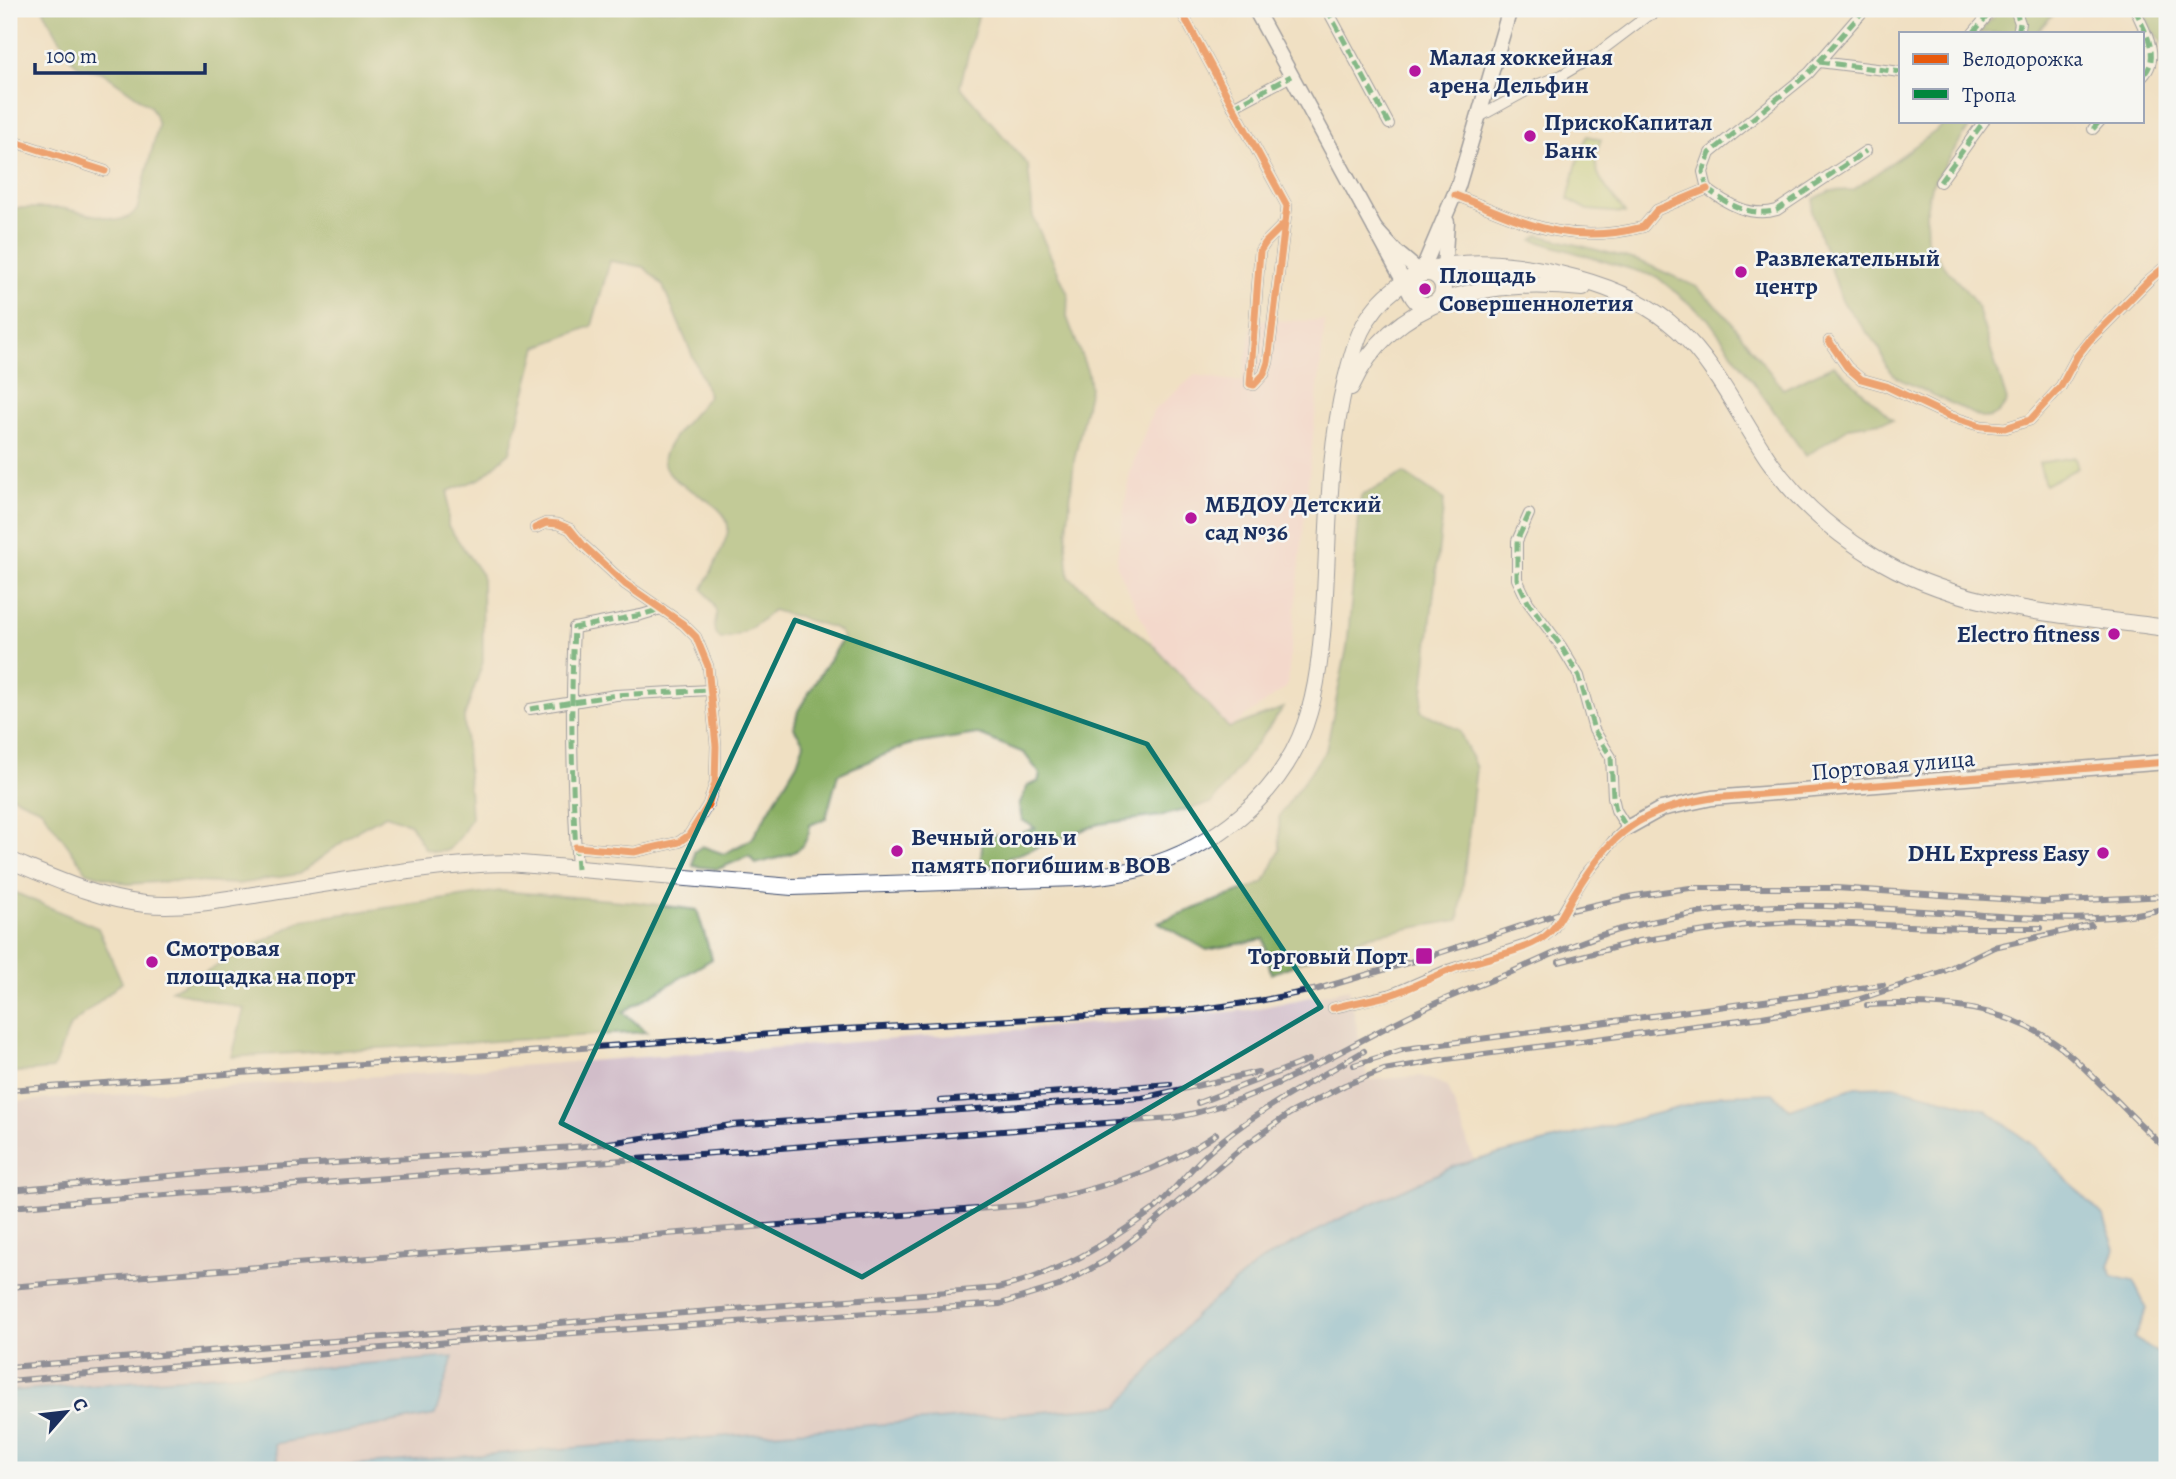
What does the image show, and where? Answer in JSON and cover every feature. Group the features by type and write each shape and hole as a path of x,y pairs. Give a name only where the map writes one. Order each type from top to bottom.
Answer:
{"main road":[{"path":"1255,9 1408,288 1421,304 1434,304"},
{"path":"1434,304 1443,293 1450,210 1510,9"},
{"path":"1421,273 1450,210"},
{"path":"1375,229 1421,273 1435,274 1443,285"},
{"path":"9,860 97,893 146,904 170,905 223,900 474,863 509,863 792,887 1115,874 1191,850 1225,829 1255,804 1290,757 1304,729 1314,698 1321,654 1335,431 1361,332 1390,292 1408,288 1421,273 1446,266 1490,264 1526,267 1591,282 1651,308 1695,348 1789,486 1825,522 1873,556 1921,582 2010,606 2167,629"},
{"path":"1335,431 1356,377 1370,354 1400,323 1434,304 1474,292 1531,285 1579,287 1626,296"},
{"name":"Портовая улица","path":"1627,828 1661,809 1712,798 2167,762"}],"street":[{"path":"1180,9 1287,206 1285,223 1268,362 1259,381 1254,385 1250,384 1260,251 1285,223"},
{"path":"1327,9 1389,124"},
{"path":"1477,118 1539,84 1562,75 1647,16 1665,9"},
{"path":"1865,9 1809,73 1710,153 1703,172 1707,189 1726,203 1754,213 1770,212 1866,151"},
{"path":"1974,32 1993,9"},
{"path":"2015,9 2020,23 2018,32"},
{"path":"2134,9 2144,32"},
{"path":"2144,32 2153,53 2148,71 2144,75"},
{"path":"1819,62 1899,72"},
{"path":"1233,107 1291,76"},
{"path":"1940,182 1983,122"},
{"path":"9,140 105,171"},
{"path":"1455,195 1537,228 1564,233 1599,234 1643,227 1657,210 1707,189"},
{"path":"1829,341 1847,367 1861,379 1886,386 1949,416 1981,426 2005,428 2030,420 2061,386 2077,356 2089,341 2167,265"},
{"path":"1333,1008 1392,994 1445,971 1527,945 1545,936 1553,929 1586,874 1627,828 1616,810 1613,797 1611,757 1594,730 1578,676 1561,646 1528,602 1517,579 1517,541 1529,514"},
{"path":"535,528 546,523 570,529 583,545 625,584 683,624 696,637 708,666 716,746 715,783 708,805 689,835 679,842 634,852 576,847"},
{"path":"577,869 571,768 574,628 661,609"},
{"path":"530,709 616,695 710,690"}],"highlighted area":[{"path":"795,620 1147,744 1321,1007 862,1277 561,1123"}],"shaded area":[{"path":"1253,320 1325,321 1287,687 1229,728 1155,647 1116,564 1130,471 1153,411 1195,375 1242,382"},
{"path":"1349,989 1368,1080 1421,1076 1448,1086 1474,1161 1457,1165 1347,1215 1259,1262 1195,1316 1119,1406 280,1470 274,1444 435,1415 452,1357 9,1391 9,1102 968,1034 1249,1010"}],"green space":[{"path":"43,9 980,9 960,86 1028,165 1033,217 1068,294 1067,317 1088,373 1090,388 1074,461 1066,543 1069,577 1155,647 1229,728 1283,708 1212,803 1160,816 1099,824 987,866 981,858 983,835 1014,836 1035,828 1022,820 1019,805 1028,785 1038,782 1040,774 1024,753 977,734 908,745 838,774 826,818 810,825 804,843 792,853 756,864 749,856 718,869 693,866 694,852 702,846 724,854 752,839 797,763 804,743 794,728 798,711 843,637 831,627 773,610 755,625 736,635 721,639 715,632 716,611 703,589 727,534 725,518 718,508 671,476 665,466 664,456 677,433 709,395 663,286 644,267 610,261 592,326 537,347 510,452 480,479 448,491 448,526 482,575 483,662 464,718 471,818 461,836 448,850 434,852 425,849 410,824 386,815 360,829 299,874 238,884 175,881 127,884 87,872 41,809 9,795 9,208 61,208 118,220 129,217 137,210 158,126 150,106 102,72 80,67 71,59"},
{"path":"2000,9 2058,9 2037,32 1980,32"},
{"path":"2143,9 2167,9 2167,49 2151,29"},
{"path":"1943,122 1972,122 1931,186 1926,212 1927,240 1978,309 2007,401 1997,414 1987,418 1897,378 1886,366 1880,349 1842,301 1812,211 1814,199 1830,191 1853,190 1940,128"},
{"path":"1587,136 1601,140 1597,152 1597,171 1625,213 1588,210 1568,199"},
{"path":"1539,235 1640,261 1697,287 1724,313 1783,389 1834,365 1893,420 1850,427 1806,456 1708,319 1657,277 1533,240"},
{"path":"2075,457 2078,468 2045,485 2039,463"},
{"path":"1404,473 1444,500 1421,711 1459,730 1476,768 1459,920 1371,935 1271,974 1264,939 1207,950 1158,922 1264,883 1280,850 1279,816 1326,750 1347,647 1361,496"},
{"path":"9,890 98,928 122,982 70,1026 53,1069 9,1073"},
{"path":"500,891 636,902 697,910 712,959 623,1012 647,1032 232,1057 244,1009 171,990 303,920"}],"water":[{"path":"1894,1086 1986,1110 2035,1147 2104,1217 2115,1249 2109,1266 2111,1276 2133,1281 2147,1309 2134,1338 2167,1359 2167,1470 286,1470 1119,1406 1195,1316 1259,1262 1347,1215 1457,1165 1721,1095 1773,1093 1789,1109 1855,1087"},
{"path":"453,1357 435,1415 274,1444 280,1470 9,1470 9,1391"}],"railway":[{"path":"9,1090 827,1030 1195,1010 1318,989 1424,958 1563,912 1634,896 1690,888 1836,888 2044,902 2167,896"},
{"path":"9,1207 1172,1118 1238,1100 1299,1073 1388,1026 1462,992 1592,938 1654,921 1710,911 1788,906 2052,918 2122,916 2167,908"},
{"path":"1559,962 1639,941 1746,925 1796,922 2041,928"},
{"path":"9,1381 472,1340 1000,1304 1059,1286 1105,1261 1240,1149 1289,1114 1345,1085 1384,1070 1851,1002 1944,971 1994,947 2091,925"},
{"path":"1354,1065 1405,1049 1883,985"},
{"path":"1867,1005 1921,1004 1974,1009 2024,1025 2048,1038 2070,1055 2167,1149"},
{"path":"1156,1208 1226,1137 1284,1098 1364,1051"},
{"path":"1198,1103 1309,1060"},
{"path":"9,1190 259,1168 588,1146 732,1125 1142,1098 1258,1072"},
{"path":"940,1101 1170,1084"},
{"path":"9,1287 1027,1205 1101,1186 1149,1170 1216,1134"},
{"path":"9,1367 998,1288 1041,1275 1080,1257 1153,1210"}],"marked path":[{"path":"1327,9 1389,124"},
{"path":"1707,189 1703,172 1710,153 1809,73 1865,9"},
{"path":"1974,32 1993,9"},
{"path":"2015,9 2020,23 2018,32"},
{"path":"2135,9 2150,43 2151,60 2144,74"},
{"path":"1819,62 1899,72"},
{"path":"1233,107 1291,76"},
{"path":"1940,182 1983,122"},
{"path":"2093,129 2099,122"},
{"path":"1707,189 1723,200 1749,211 1777,210 1866,151"},
{"path":"1529,514 1517,541 1517,579 1528,602 1561,646 1579,676 1594,730 1611,757 1613,797 1616,810 1627,828"},
{"path":"577,869 572,748 574,628 661,609"},
{"path":"530,709 616,695 710,690"}],"cycle path":[{"path":"1180,9 1287,206 1285,223 1268,362 1264,374 1254,385 1250,384 1260,251 1285,223"},
{"path":"9,140 105,171"},
{"path":"1455,195 1546,229 1591,234 1643,227 1657,210 1707,189"},
{"path":"1829,341 1847,367 1861,379 1886,386 1949,416 1981,426 2005,428 2030,420 2061,386 2077,356 2089,341 2167,265"},
{"path":"535,528 546,523 570,529 583,545 625,584 683,624 696,637 708,666 716,746 715,783 708,805 689,835 679,842 634,852 576,847"},
{"path":"1333,1008 1390,995 1455,968 1536,942 1553,928 1588,872 1615,839 1630,827 1665,809 1712,798 2167,762"}],"place":[{"name":"Малая хоккейная арена Дельфин","path":"1415,71"},
{"name":"ПрискоКапитал Банк","path":"1530,136"},
{"name":"Развлекательный центр","path":"1741,272"},
{"name":"Площадь Совершеннолетия","path":"1425,289"},
{"name":"МБДОУ Детский сад №36","path":"1191,518"},
{"name":"Electro fitness","path":"2114,634"},
{"name":"Вечный огонь и память погибшим в ВОВ","path":"897,851"},
{"name":"DHL Express Easy","path":"2103,853"},
{"name":"Торговый Порт","path":"1424,956"},
{"name":"Смотровая площадка на порт","path":"152,962"}]}
